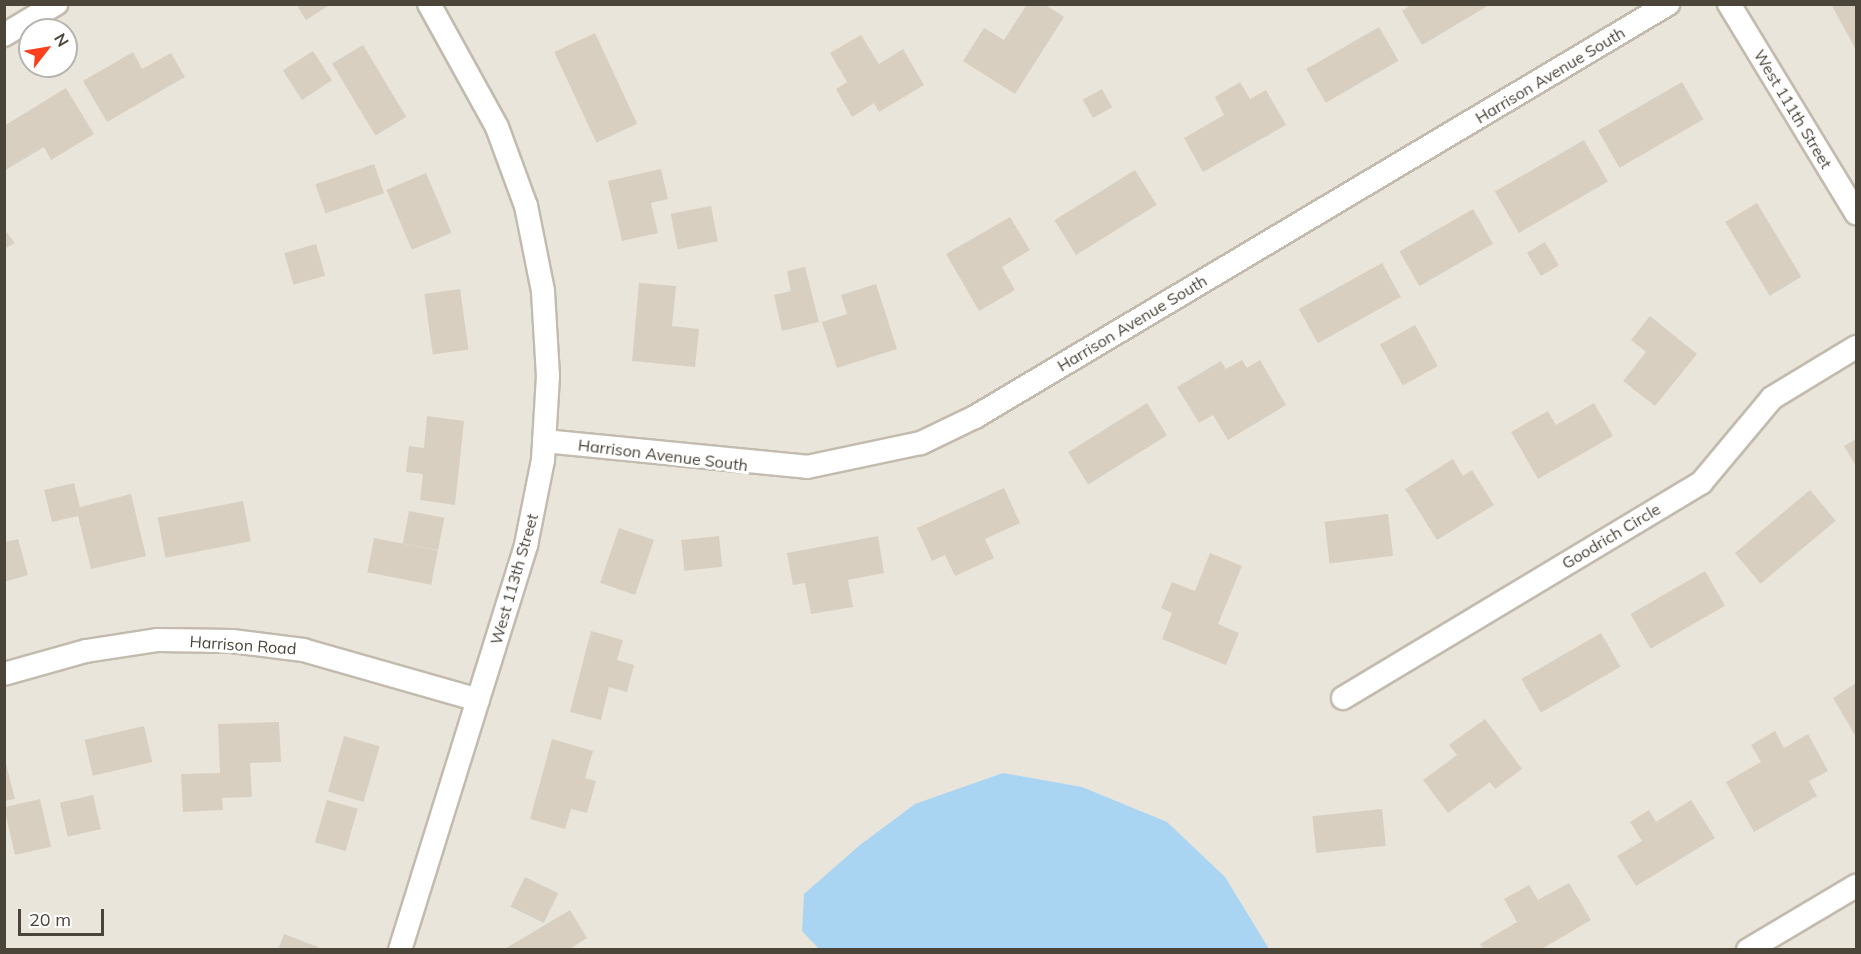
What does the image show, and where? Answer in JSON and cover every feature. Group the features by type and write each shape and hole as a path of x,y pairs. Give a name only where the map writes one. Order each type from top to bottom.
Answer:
{"street":[{"path":"4,35 56,4"},
{"name":"West 113th Street","path":"400,950 526,545 544,441 543,291 526,206 497,127 429,4"},
{"name":"Harrison Avenue South","path":"544,441 807,467 921,443 975,417 1668,4"},
{"name":"West 111th Street","path":"1729,4 1857,213"},
{"name":"Goodrich Circle","path":"1343,698 1701,483 1772,398 1857,347"},
{"name":"Harrison Road","path":"4,674 96,649 158,640 232,641 303,650 478,700"},
{"path":"1748,950 1857,886"}],"shaded area":[{"path":"5,5 1856,5 1856,949 5,949"}],"water":[{"path":"1003,773 1082,787 1167,822 1225,877 1269,949 820,950 802,931 804,894 860,845 915,804"}],"building":[{"path":"296,4 331,4 306,20"},
{"path":"1027,4 1044,4 1064,17 1015,94 963,61 984,28 1004,40"},
{"path":"1412,4 1491,4 1422,45 1402,11"},
{"path":"1831,4 1856,4 1856,50"},
{"path":"1379,27 1398,61 1326,103 1306,69"},
{"path":"595,33 637,124 596,143 554,52"},
{"path":"861,35 879,64 903,49 924,85 879,112 874,103 852,117 836,89 847,82 830,53"},
{"path":"363,45 406,117 375,136 332,64"},
{"path":"313,51 332,80 302,100 283,71"},
{"path":"133,52 142,69 171,53 185,77 107,122 83,81"},
{"path":"1240,82 1250,99 1266,90 1286,125 1203,172 1184,138 1224,115 1215,97"},
{"path":"1682,82 1704,119 1619,168 1598,130"},
{"path":"66,88 94,134 51,160 44,147 4,171 4,126"},
{"path":"1102,89 1112,107 1093,118 1083,100"},
{"path":"1584,140 1608,182 1519,233 1495,192"},
{"path":"374,164 384,193 325,213 315,184"},
{"path":"661,169 668,199 651,203 658,233 622,241 608,181"},
{"path":"1135,170 1157,205 1076,255 1054,220"},
{"path":"426,173 451,233 412,250 386,190"},
{"path":"1757,203 1801,277 1770,296 1725,222"},
{"path":"711,206 718,241 678,249 671,214"},
{"path":"1473,209 1493,244 1419,286 1399,252"},
{"path":"1010,217 1030,250 1002,267 1015,290 979,311 946,254"},
{"path":"4,229 15,243 4,249"},
{"path":"1545,242 1559,265 1541,276 1527,253"},
{"path":"316,244 325,276 293,285 284,253"},
{"path":"1382,263 1401,297 1318,343 1299,309"},
{"path":"805,267 819,322 782,331 774,295 791,291 787,271"},
{"path":"639,283 676,286 672,326 699,329 695,367 632,361"},
{"path":"876,284 897,349 837,368 822,322 847,314 841,295"},
{"path":"460,289 468,349 433,354 424,294"},
{"path":"1650,316 1697,354 1655,406 1623,381 1646,352 1631,340"},
{"path":"1415,325 1438,366 1403,385 1380,344"},
{"path":"1242,360 1247,368 1260,360 1286,405 1228,440 1213,415 1199,423 1177,387 1221,361 1226,369"},
{"path":"1147,403 1167,435 1088,485 1068,452"},
{"path":"1594,403 1613,436 1538,479 1511,432 1548,411 1556,425"},
{"path":"427,416 464,421 455,505 420,500 423,474 406,472 409,446 424,448"},
{"path":"1856,439 1856,466 1844,446"},
{"path":"1453,459 1463,476 1472,470 1494,505 1437,540 1405,489"},
{"path":"74,483 80,507 131,494 146,556 91,569 78,516 52,522 44,490"},
{"path":"1004,488 1020,523 985,539 994,558 955,576 945,555 932,561 917,528"},
{"path":"1810,490 1836,521 1761,584 1735,553"},
{"path":"243,501 251,541 165,558 158,518"},
{"path":"409,511 444,518 438,550 403,543"},
{"path":"1388,514 1393,556 1330,563 1324,522"},
{"path":"619,528 654,540 635,595 600,583"},
{"path":"719,536 722,567 684,571 681,540"},
{"path":"878,536 884,573 848,580 853,607 811,614 805,583 793,585 787,553"},
{"path":"374,538 438,550 431,585 367,572"},
{"path":"18,539 28,575 4,582 4,542"},
{"path":"1210,553 1242,566 1218,624 1239,633 1226,665 1162,639 1172,613 1161,608 1172,582 1195,591"},
{"path":"1705,571 1725,606 1651,649 1631,614"},
{"path":"591,631 623,640 617,660 634,665 627,692 609,687 601,720 570,712"},
{"path":"1601,633 1620,667 1541,713 1521,679"},
{"path":"1856,683 1856,737 1833,698"},
{"path":"1485,719 1522,769 1495,789 1490,782 1448,813 1423,780 1457,755 1449,745"},
{"path":"279,722 281,762 250,763 252,797 222,798 223,810 183,812 181,774 220,773 218,724"},
{"path":"144,726 152,762 93,776 85,740"},
{"path":"1775,731 1784,748 1808,734 1828,771 1809,781 1817,796 1754,832 1726,782 1761,762 1751,745"},
{"path":"344,736 380,746 364,802 328,792"},
{"path":"552,739 593,751 585,778 596,781 587,813 571,809 565,829 530,819"},
{"path":"4,756 15,799 4,801"},
{"path":"93,795 101,829 68,837 60,803"},
{"path":"40,799 51,847 15,855 4,807"},
{"path":"327,800 358,809 346,851 315,842"},
{"path":"1691,800 1715,838 1636,886 1617,856 1642,841 1630,822 1649,810 1656,822"},
{"path":"1382,809 1386,846 1316,853 1312,816"},
{"path":"525,877 558,893 544,923 511,907"},
{"path":"1569,883 1591,920 1540,950 1483,950 1480,944 1517,922 1504,899 1529,885 1538,900"},
{"path":"570,910 587,938 568,950 503,950"},
{"path":"284,934 318,947 318,950 278,950"}]}
